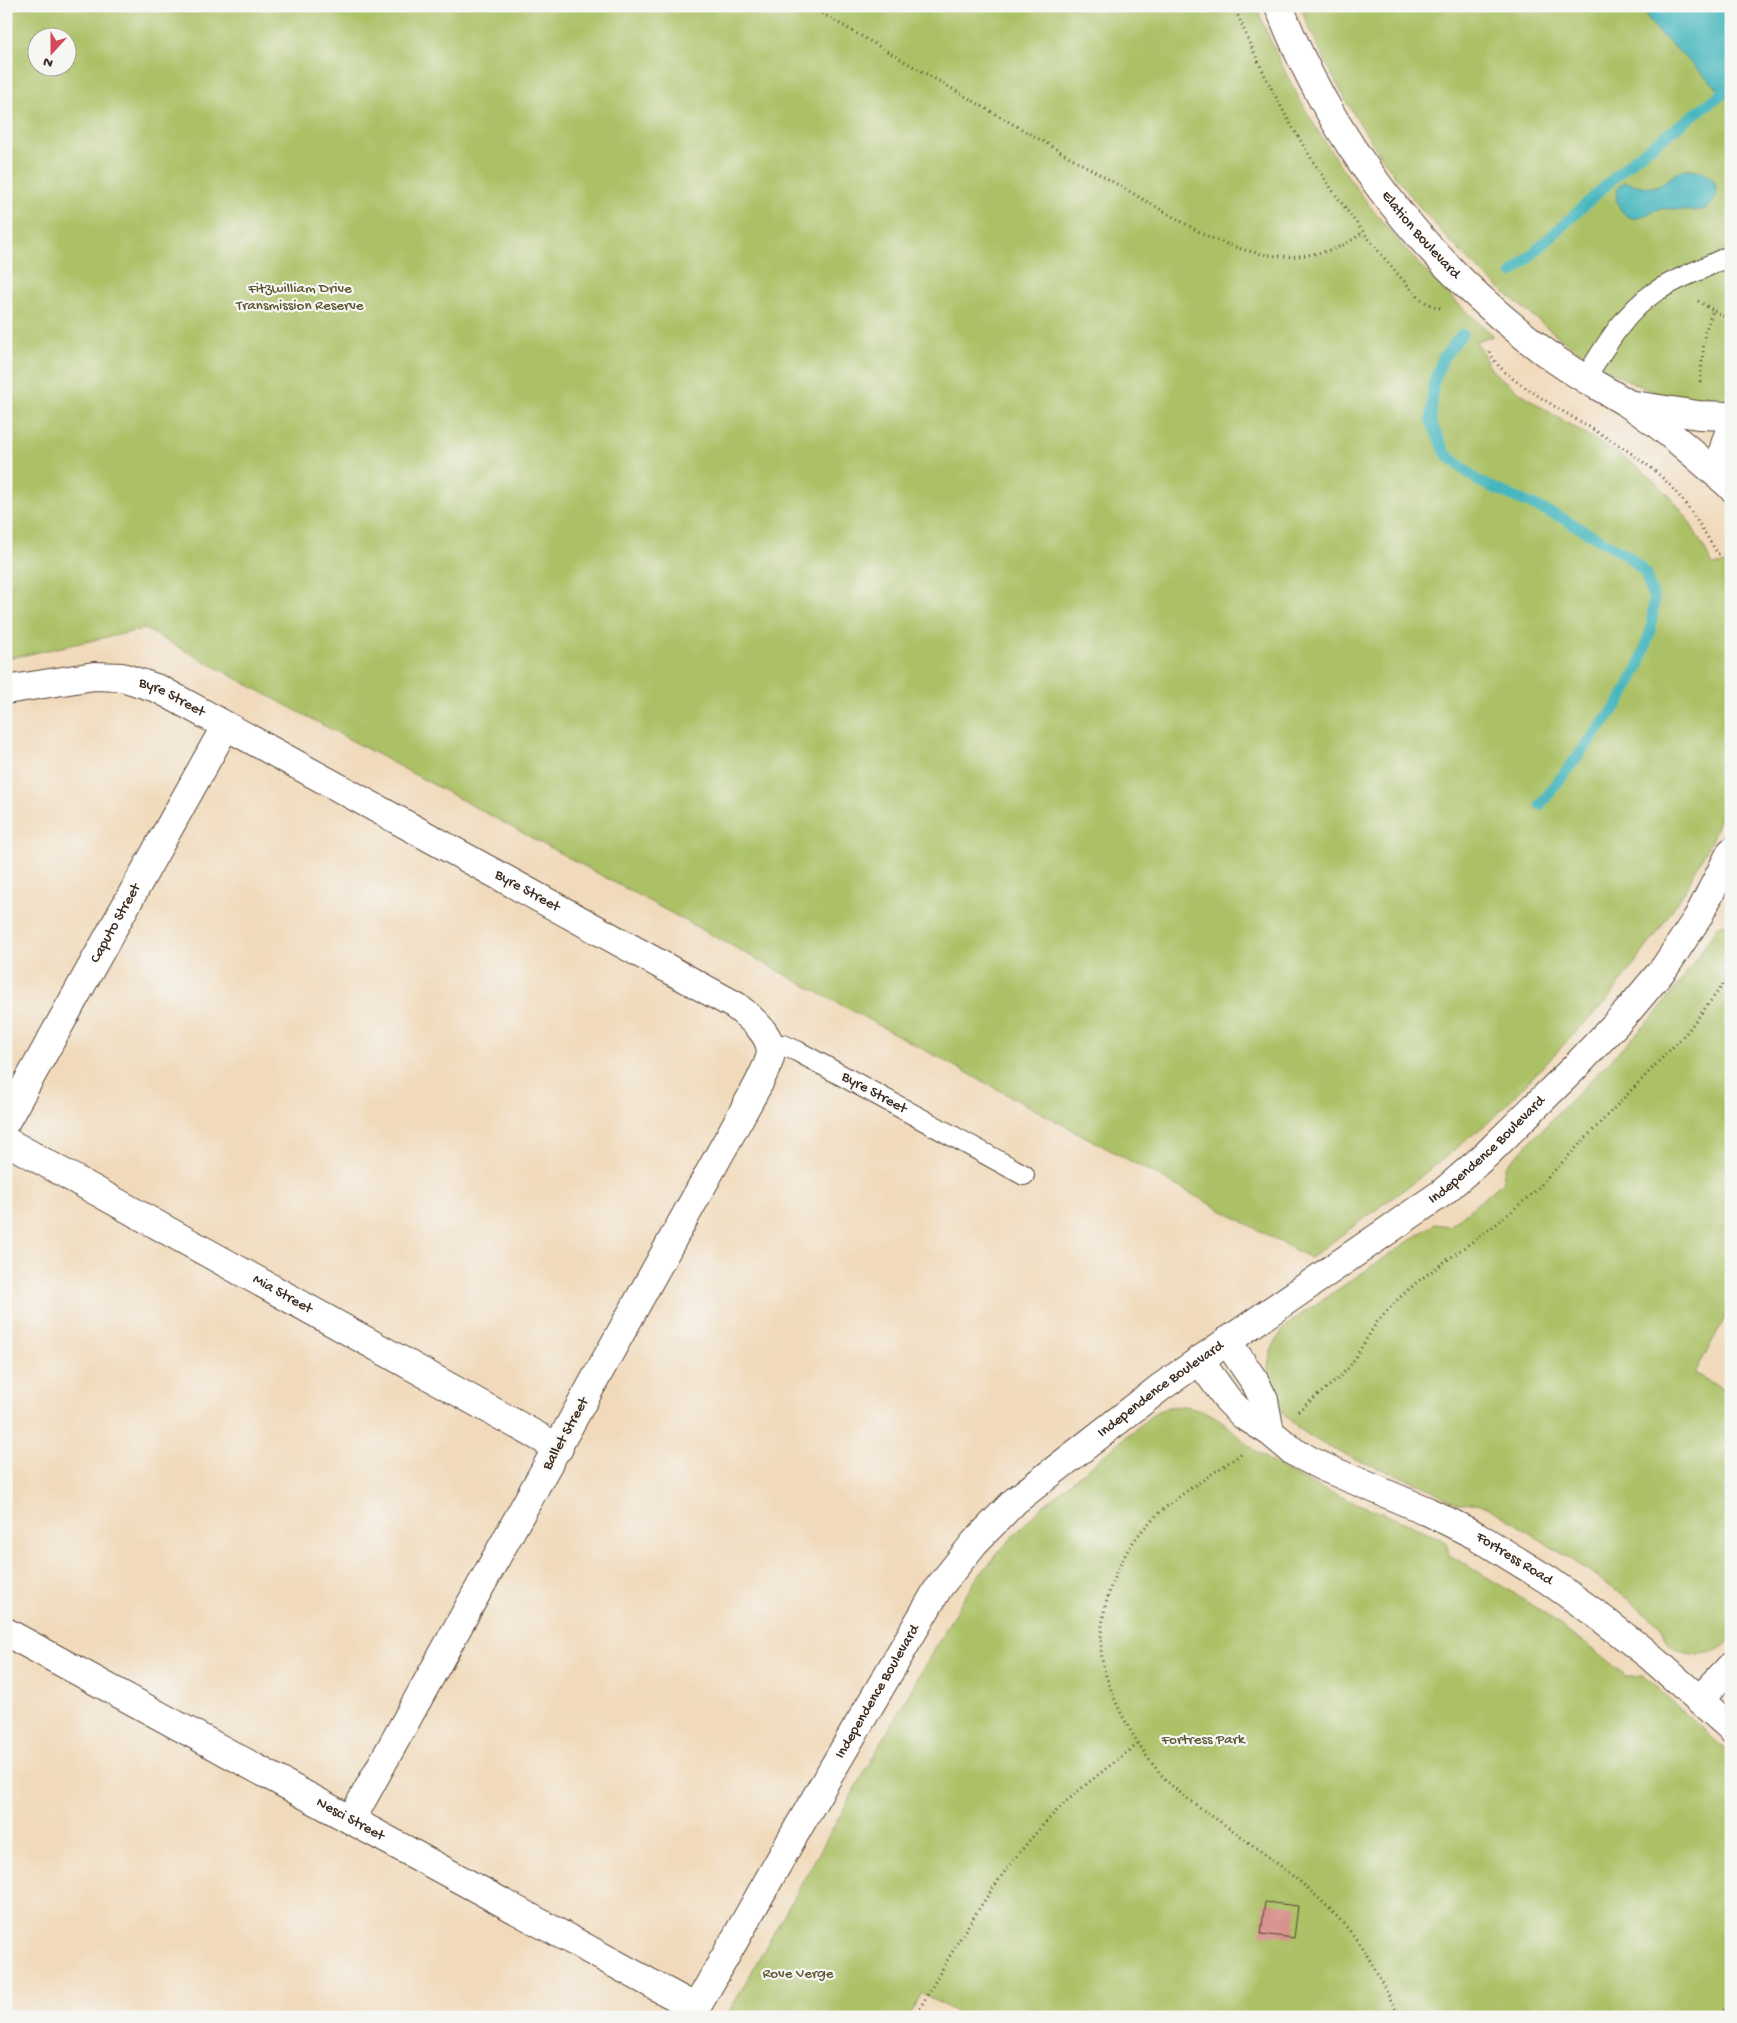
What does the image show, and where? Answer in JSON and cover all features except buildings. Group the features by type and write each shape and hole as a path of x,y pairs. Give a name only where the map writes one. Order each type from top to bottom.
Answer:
{"street":[{"name":"Elation Boulevard","path":"1279,6 1308,73 1333,119 1358,157 1405,220 1452,274 1529,340 1585,379 1630,404 1678,440 1729,485"},
{"name":"Elation Boulevard","path":"1630,404 1698,415 1731,416"},
{"path":"1729,485 1722,465 1723,447 1731,430"},
{"name":"Byre Street","path":"6,690 94,676 122,677 159,689 736,1006 755,1022 770,1044"},
{"name":"Caputo Street","path":"6,1121 226,727"},
{"name":"Independence Boulevard","path":"694,2012 798,1828 939,1587 975,1542 1015,1500 1161,1387 1442,1193 1488,1154 1622,1018 1665,967 1698,917 1731,852"},
{"name":"Ballet Street","path":"351,1820 759,1083 770,1057 770,1044"},
{"name":"Mia Street","path":"6,1141 558,1448"},
{"path":"1227,1341 1255,1382 1264,1400 1270,1432"},
{"name":"Fortress Road","path":"1199,1360 1228,1400 1243,1415 1270,1432 1294,1452 1321,1466 1427,1511 1477,1536 1548,1580 1651,1657 1731,1728"},
{"name":"Nesci Street","path":"6,1632 351,1820 694,2012"},
{"path":"1700,1699 1731,1666"}],"lane":[{"path":"1585,379 1628,316 1653,293 1676,280 1731,255"},
{"name":"Byre Street","path":"770,1044 783,1045 797,1051 1024,1175"}],"path":[{"path":"809,6 1203,234 1228,245 1256,254 1273,256 1306,255 1341,247 1362,233"},
{"path":"1234,6 1254,57 1311,161 1362,233 1418,297"},
{"path":"1700,382 1705,332 1713,310 1731,320"},
{"path":"1506,372 1561,411 1630,453 1656,472 1679,495 1718,554 1731,553"},
{"path":"916,2017 987,1896 1033,1837 1075,1794 1138,1744"},
{"path":"1714,2017 1731,2002"}],"green space":[{"name":"Fitzwilliam Drive Transmission Reserve","path":"6,6 1256,6 1276,54 1300,99 1326,144 1355,186 1420,265 1456,302 1494,336 1475,341 1492,370 1530,399 1624,458 1650,477 1680,508 1713,565 1731,564 1731,790 1711,841 1685,890 1655,936 1609,998 1490,1121 1410,1185 1310,1258 145,629 6,659"},
{"path":"1300,6 1731,6 1731,401 1706,402 1681,399 1657,393 1611,372 1549,329 1488,277 1429,218 1385,162 1347,102"},
{"path":"1731,922 1731,1307 1695,1373 1731,1393 1731,1640 1713,1652 1691,1654 1671,1646 1659,1625 1617,1591 1497,1512 1477,1503 1457,1503 1413,1481 1345,1454 1299,1428 1282,1412 1271,1392 1268,1368 1271,1352 1277,1339 1297,1317 1434,1224 1450,1226 1502,1183 1505,1167 1651,1019 1677,987 1718,926"},
{"name":"Fortress Park","path":"1184,1406 1208,1413 1217,1418 1257,1452 1279,1467 1302,1479 1446,1542 1449,1555 1496,1582 1540,1611 1584,1642 1626,1676 1643,1675 1731,1755 1731,2017 964,2017 922,1993 908,2017 726,2017 953,1616 976,1579 1038,1510 1156,1412 1169,1407"}],"water":[{"path":"1640,6 1731,6 1731,101 1657,31"},
{"path":"1685,169 1707,174 1714,182 1716,193 1713,202 1708,207 1693,211 1660,209 1636,218 1627,216 1622,212 1616,196 1617,190 1624,182 1645,187 1657,186"}],"waterway":[{"path":"1512,273 1634,159 1731,87"},
{"path":"1462,334 1443,358 1433,385 1431,422 1446,454 1478,481 1560,517 1627,555 1645,572 1654,600 1651,629 1639,666 1621,700 1540,805"}],"park label":[{"name":"Rove Verge","path":"798,1974"}]}
